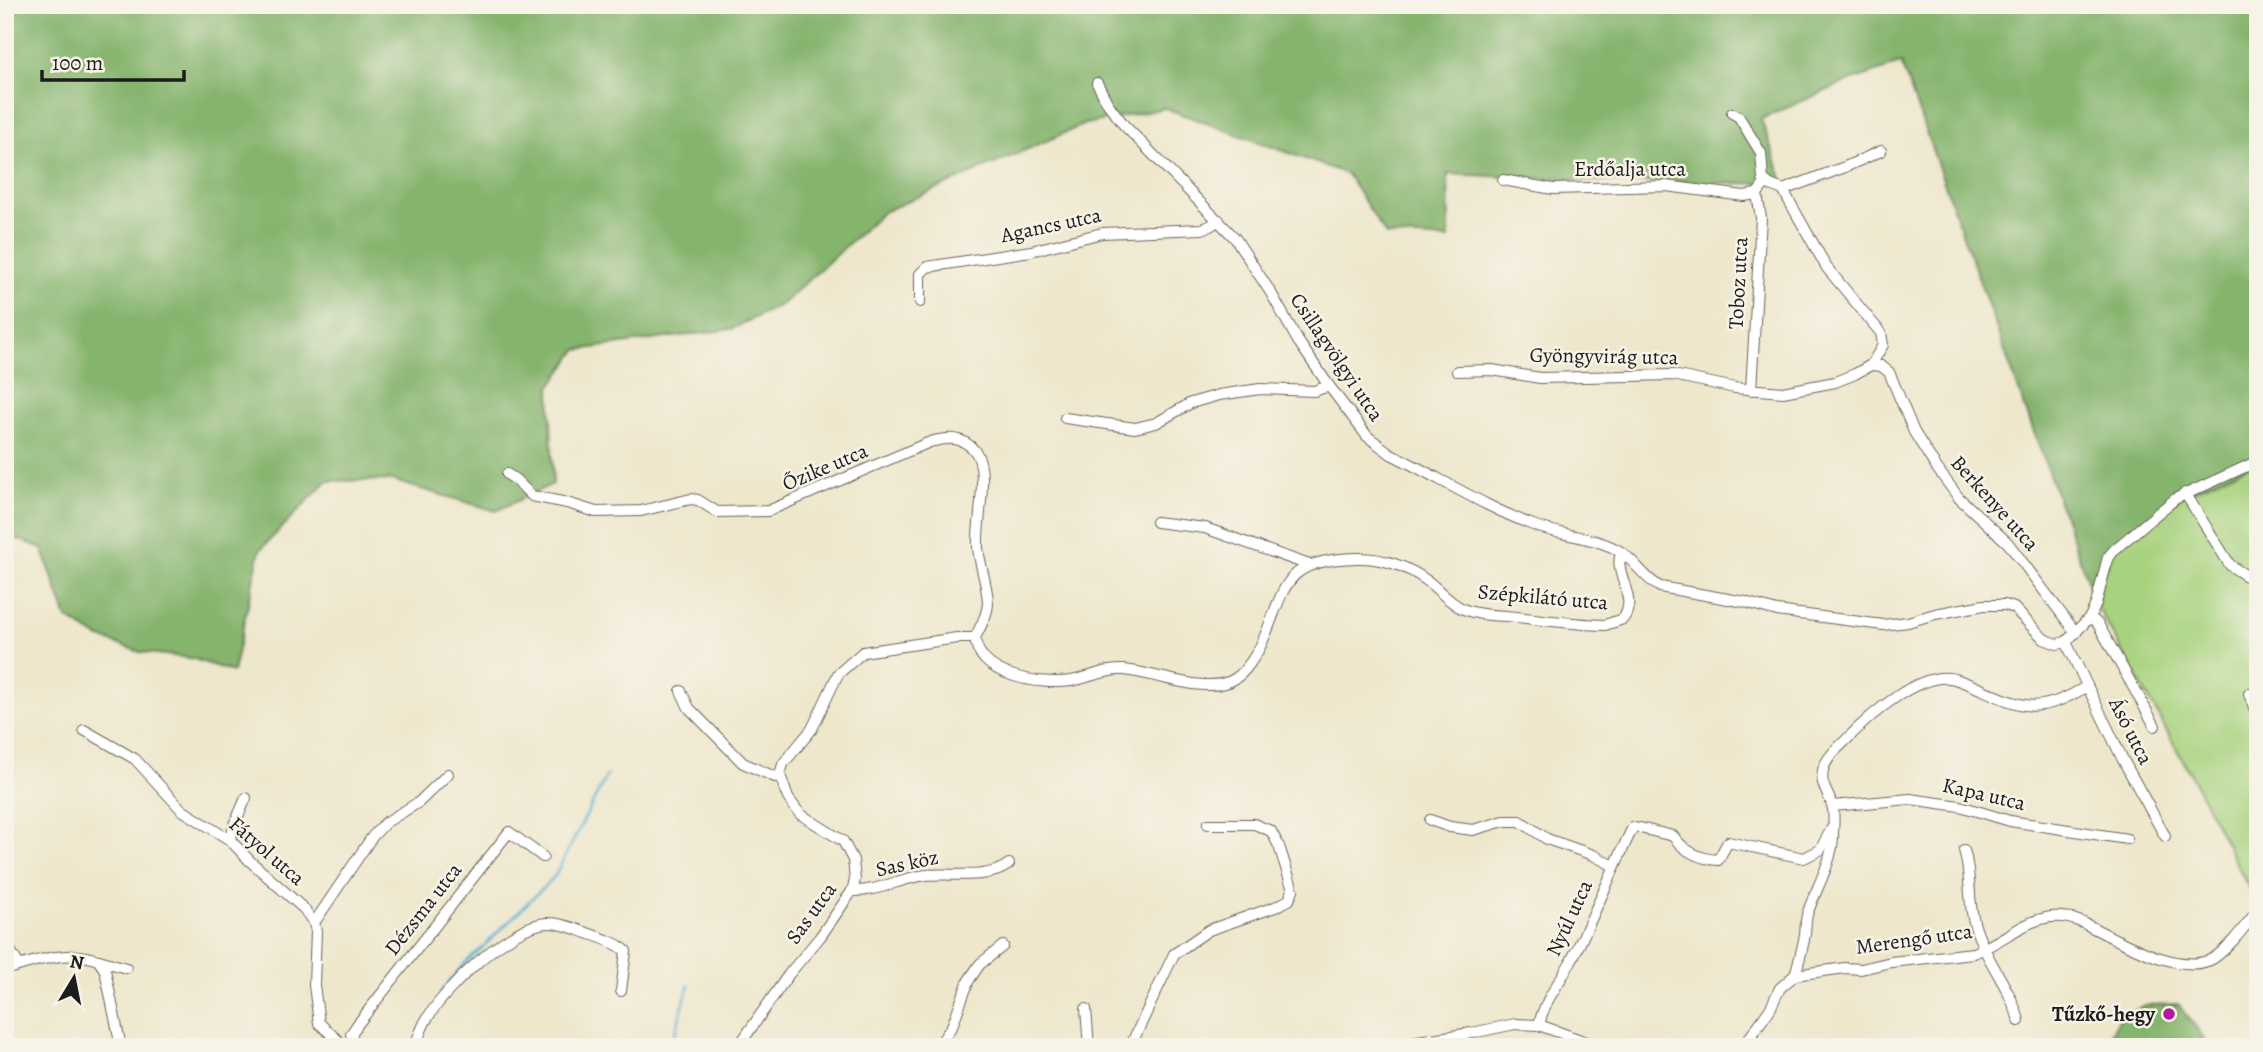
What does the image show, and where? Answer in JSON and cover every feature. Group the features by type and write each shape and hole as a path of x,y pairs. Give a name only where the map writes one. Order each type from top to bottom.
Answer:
{"street":[{"name":"Csillagvölgyi utca","path":"1097,83 1108,104 1124,125 1219,220 1247,255 1298,341 1367,436 1391,454 1520,520 1556,533 1606,544 1621,552"},
{"path":"1732,113 1739,117 1761,153 1761,172 1766,182 1783,190 1827,268 1881,333 1883,345 1871,365"},
{"path":"1783,190 1845,167 1881,150"},
{"name":"Erdőalja utca","path":"1503,180 1553,189 1666,186 1744,197 1757,194"},
{"path":"1757,194 1766,182"},
{"name":"Toboz utca","path":"1751,390 1761,218 1757,194"},
{"name":"Agancs utca","path":"919,302 919,279 925,268 1031,251 1102,233 1202,229 1219,220"},
{"name":"Gyöngyvirág utca","path":"1457,371 1492,370 1540,378 1673,375 1751,390 1783,391 1835,382 1871,365"},
{"name":"Berkenye utca","path":"1871,365 1881,366 1889,372 1914,432 1959,498 2008,543 2076,633"},
{"path":"1065,418 1135,428 1156,423 1191,403 1219,395 1260,389 1314,391 1329,386"},
{"name":"Őzike utca","path":"507,474 532,496 600,513 641,511 691,499 698,500 717,512 768,511 930,442 962,439 977,455 981,474 978,547 988,603 975,638"},
{"path":"1621,552 1660,587 1739,601 1777,611 1883,625 1984,605 2006,605 2014,608 2039,634 2057,644 2066,642 2090,617 2108,557 2123,542 2185,493 2258,460"},
{"path":"2185,493 2230,565 2258,584"},
{"path":"1156,522 1205,528 1308,565"},
{"name":"Szépkilátó utca","path":"1308,565 1358,558 1384,561 1415,572 1452,603 1479,614 1605,625 1623,619 1629,607 1629,598 1619,568 1621,552"},
{"path":"681,691 689,708 743,763 775,778 780,775 783,764 818,719 838,674 863,652 957,638 975,638 976,650 984,661 1000,671 1014,675 1062,681 1102,671 1123,670 1214,686 1237,677 1250,663 1262,643 1282,590 1294,575 1308,565"},
{"path":"2090,617 2098,624 2155,726"},
{"name":"Ásó utca","path":"2066,642 2123,760 2165,836"},
{"path":"1743,1047 1770,1009 1780,988 1795,975 1802,951 1807,914 1829,858 1833,840 1833,806 1826,795 1823,771 1827,761 1864,722 1884,705 1924,682 1949,677 2007,702 2027,706 2045,705 2087,685"},
{"path":"2249,694 2258,718"},
{"name":"Fátyol utca","path":"84,730 135,759 182,810 230,840 304,909 314,923"},
{"path":"345,1047 319,1023 314,985 314,923 372,837 385,823 419,802 448,775"},
{"name":"Sas utca","path":"738,1047 852,891 855,868 846,845 800,814 788,798 780,775"},
{"path":"230,840 246,798"},
{"name":"Kapa utca","path":"1833,806 1910,799 1960,806 2010,821 2127,839"},
{"path":"1430,820 1450,827 1473,830 1504,821 1521,821 1547,839 1594,855 1614,866"},
{"path":"1130,1047 1174,954 1209,930 1289,900 1293,890 1279,846 1271,831 1254,824 1208,824"},
{"name":"Nyúl utca","path":"1539,1025 1548,998 1570,962 1614,866 1636,828 1673,836 1680,846 1704,859 1718,860 1728,842 1804,858 1820,850 1833,828"},
{"name":"Dézsma utca","path":"356,1047 351,1034 357,1024 509,832 543,857"},
{"path":"1964,850 1968,861 1969,908 1983,950 2011,997 2018,1021"},
{"name":"Sas köz","path":"852,891 881,889 917,876 981,874 1002,869 1009,864"},
{"name":"Merengő utca","path":"1795,975 1973,954 2017,929 2047,918 2062,917 2087,925 2148,954 2199,963 2219,954 2258,910"},
{"path":"414,1047 426,1020 458,981 491,950 533,926 550,923 621,947 626,951 621,991"},
{"path":"5,942 19,965"},
{"path":"938,1047 952,1026 969,980 980,964 1003,946"},
{"path":"5,970 48,958 82,957 126,968"},
{"path":"98,960 105,970 121,1047"},
{"path":"1087,1009 1089,1047"},
{"path":"1377,1047 1515,1024 1539,1025 1600,1047"},
{"path":"1471,1047 1472,1033"}],"green space":[{"path":"5,5 2258,5 2258,461 2185,493 2115,549 2093,596 1901,63 1839,85 1761,119 1784,184 1598,181 1448,174 1449,239 1386,235 1347,174 1165,108 1085,124 883,212 782,304 732,329 577,350 550,387 553,484 496,511 391,480 327,481 260,550 233,672 191,658 140,652 98,637 67,618 42,548 5,537"},
{"path":"2258,461 2258,906 2190,773 2096,604 2108,557 2175,499"},
{"path":"2179,1004 2210,1047 2102,1047 2119,1020 2145,1005"}],"waterway":[{"path":"486,944 555,876 607,775"},
{"path":"440,993 466,962 484,946"},
{"path":"671,1047 689,985"}],"place":[{"name":"Tűzkő-hegy","path":"2169,1014"}]}
